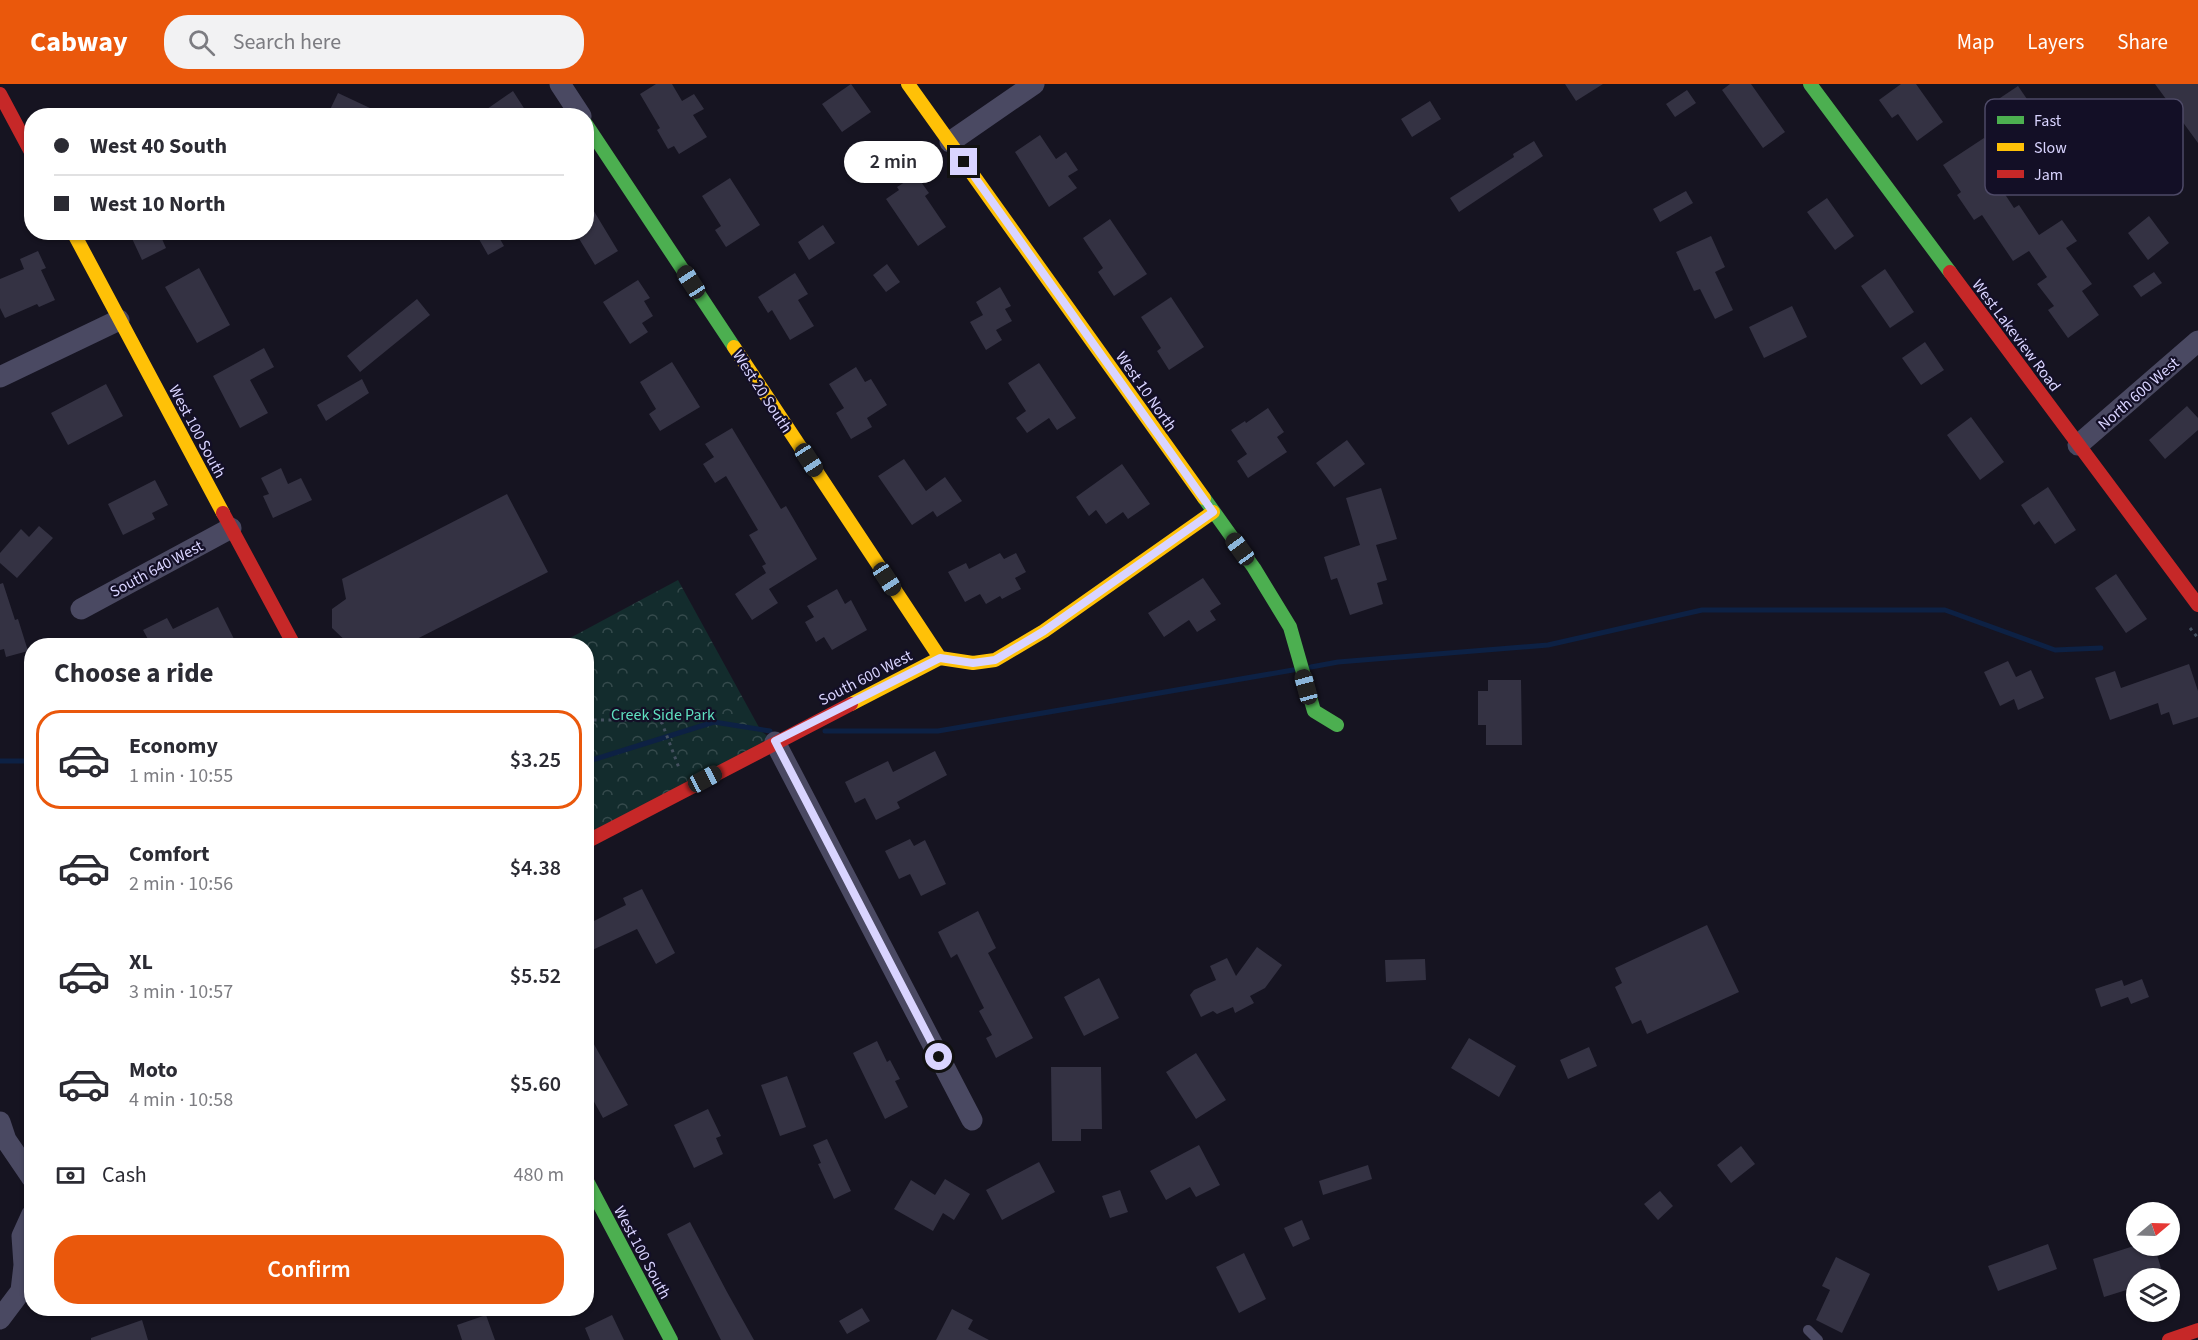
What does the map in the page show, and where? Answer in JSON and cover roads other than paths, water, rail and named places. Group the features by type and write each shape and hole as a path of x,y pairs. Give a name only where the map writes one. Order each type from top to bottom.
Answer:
{"street":[{"path":"560,84 576,108"},
{"name":"West 10 North","path":"908,84 1254,568 1290,627 1314,711 1336,725"},
{"path":"950,142 1034,84"},
{"name":"West Lakeview Road","path":"1810,84 2198,605"},
{"path":"0,94 24,139"},
{"name":"West 20 South","path":"594,136 940,658"},
{"name":"West 100 South","path":"77,240 290,638"},
{"path":"0,377 119,320"},
{"name":"North 600 West","path":"2078,445 2198,341"},
{"path":"940,658 973,663 995,660 1044,631 1213,512"},
{"name":"South 640 West","path":"81,609 231,528"},
{"name":"South 600 West","path":"594,838 775,741 940,658"},
{"path":"775,741 972,1120"},
{"path":"0,1122 6,1140 24,1166"},
{"name":"West 100 South","path":"594,1194 671,1340"},
{"path":"0,1319 21,1291 24,1232"},
{"path":"2169,1340 2198,1330"}],"lane":[{"path":"1808,1330 1818,1340"}],"waterway":[{"path":"1311,667 1338,662 1548,645 1702,610 1945,610 2055,650 2101,648"},
{"path":"825,731 938,731 1293,670"},
{"path":"594,760 714,722 770,731"},
{"path":"0,761 24,761"}],"park label":[{"name":"Creek Side Park","path":"663,714"}]}
